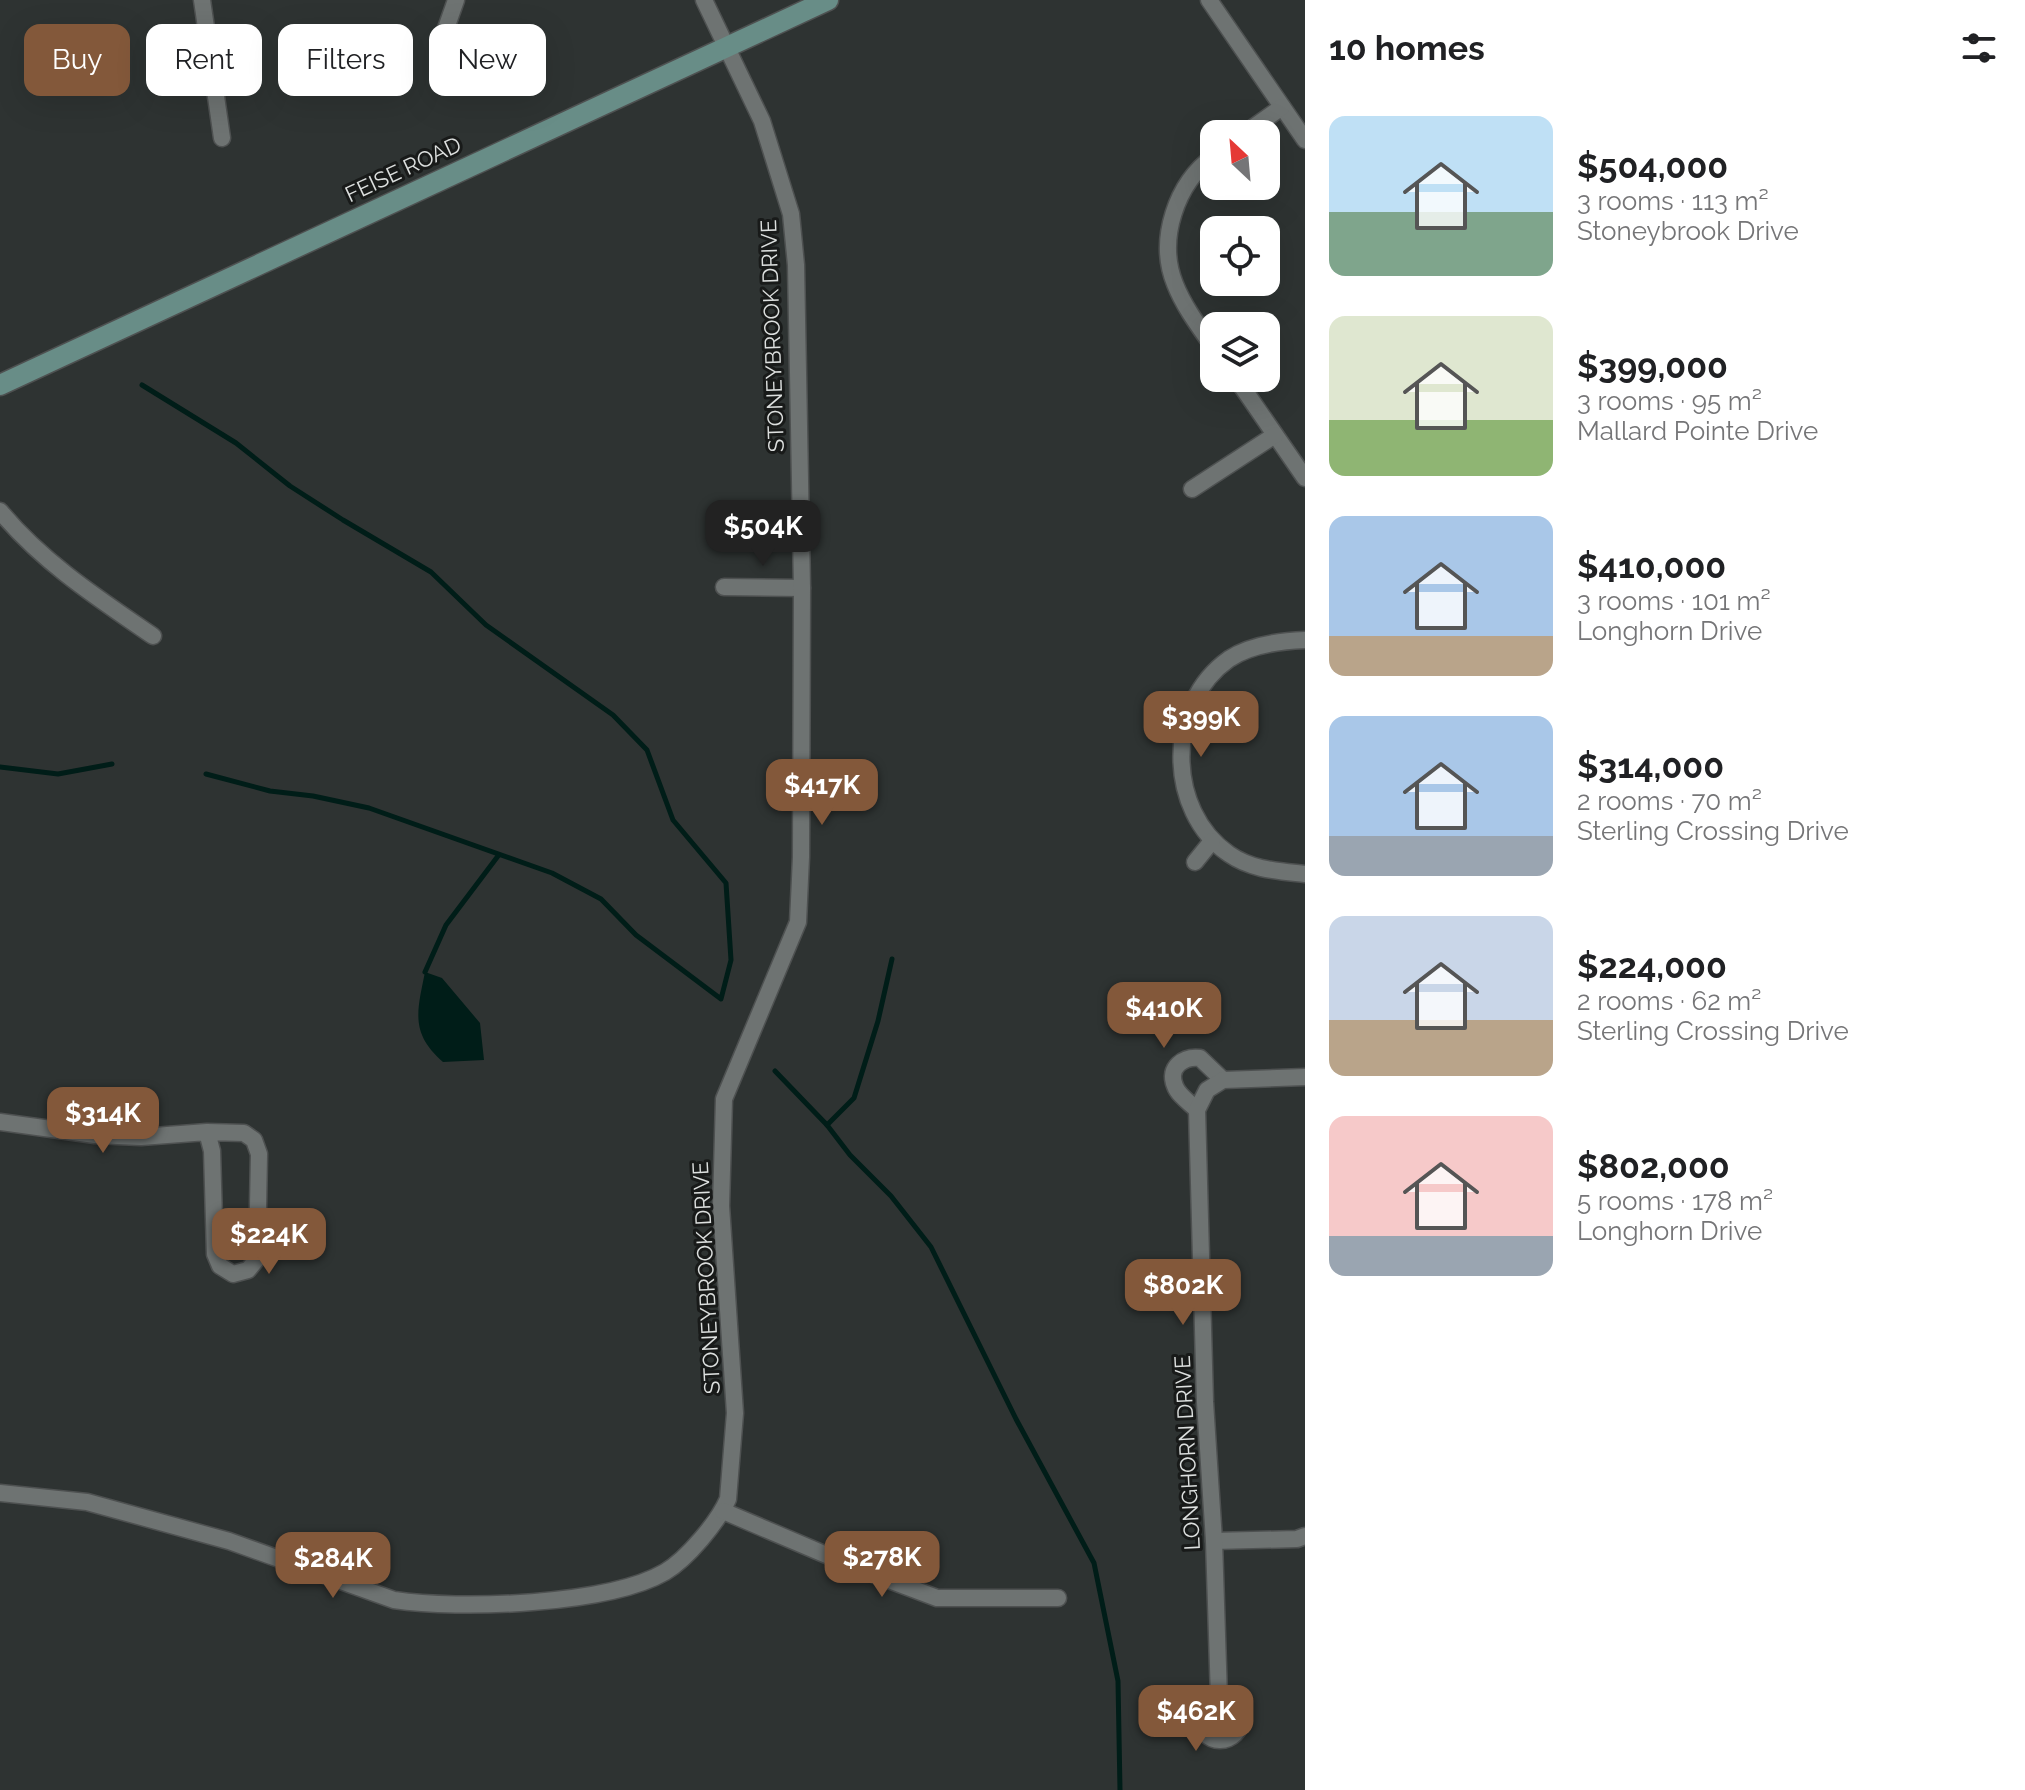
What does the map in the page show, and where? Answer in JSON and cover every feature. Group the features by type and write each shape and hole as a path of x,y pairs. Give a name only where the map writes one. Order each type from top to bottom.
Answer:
{"main road":[{"name":"FEISE ROAD","path":"0,385 828,0"}],"street":[{"path":"202,0 222,138"},
{"path":"448,24 456,0"},
{"name":"STONEYBROOK DRIVE","path":"0,1493 87,1502 229,1541 394,1600 422,1605 579,1597 624,1587 665,1572 706,1534 723,1511 728,1499 735,1413 721,1206 724,1099 798,922 802,843 802,588 796,265 791,214 762,121 704,0"},
{"path":"1209,0 1305,140"},
{"path":"1264,120 1282,107"},
{"path":"1200,168 1182,194 1169,222 1169,251 1174,282 1200,329"},
{"path":"1246,392 1305,478"},
{"path":"1192,489 1275,435"},
{"path":"0,511 17,531 88,591 153,636"},
{"path":"724,587 802,588"},
{"path":"1305,640 1260,645 1229,659 1207,681 1194,700 1185,722 1179,751 1191,807 1212,841 1231,856 1259,869 1305,874"},
{"path":"1195,862 1212,841"},
{"path":"1223,1080 1200,1058 1186,1058 1175,1068 1173,1082 1180,1094 1197,1110 1207,1090 1223,1080 1305,1077"},
{"name":"LONGHORN DRIVE","path":"1197,1110 1205,1402 1214,1541 1219,1698"},
{"path":"0,1122 95,1135 141,1137 207,1132 244,1133 254,1140 259,1154 257,1259 248,1270 233,1274 220,1266 215,1254 212,1151 207,1132"},
{"path":"723,1511 937,1598 1058,1598"},
{"path":"1214,1541 1297,1539 1305,1536"}],"shaded area":[{"path":"425,972 442,978 480,1023 484,1060 443,1062 425,1041 418,1010"}],"waterway":[{"path":"142,385 236,443 290,486 431,572 486,625 613,715 647,750 673,820 726,883 731,960 721,999 636,935 601,899 552,873 369,808 270,791 206,774"},
{"path":"0,767 58,774 112,764"},
{"path":"425,972 446,925 498,856"},
{"path":"827,1125 854,1098 878,1021 892,959"},
{"path":"775,1071 891,1196 931,1247 1016,1419 1094,1563 1118,1681 1120,1790"}]}
